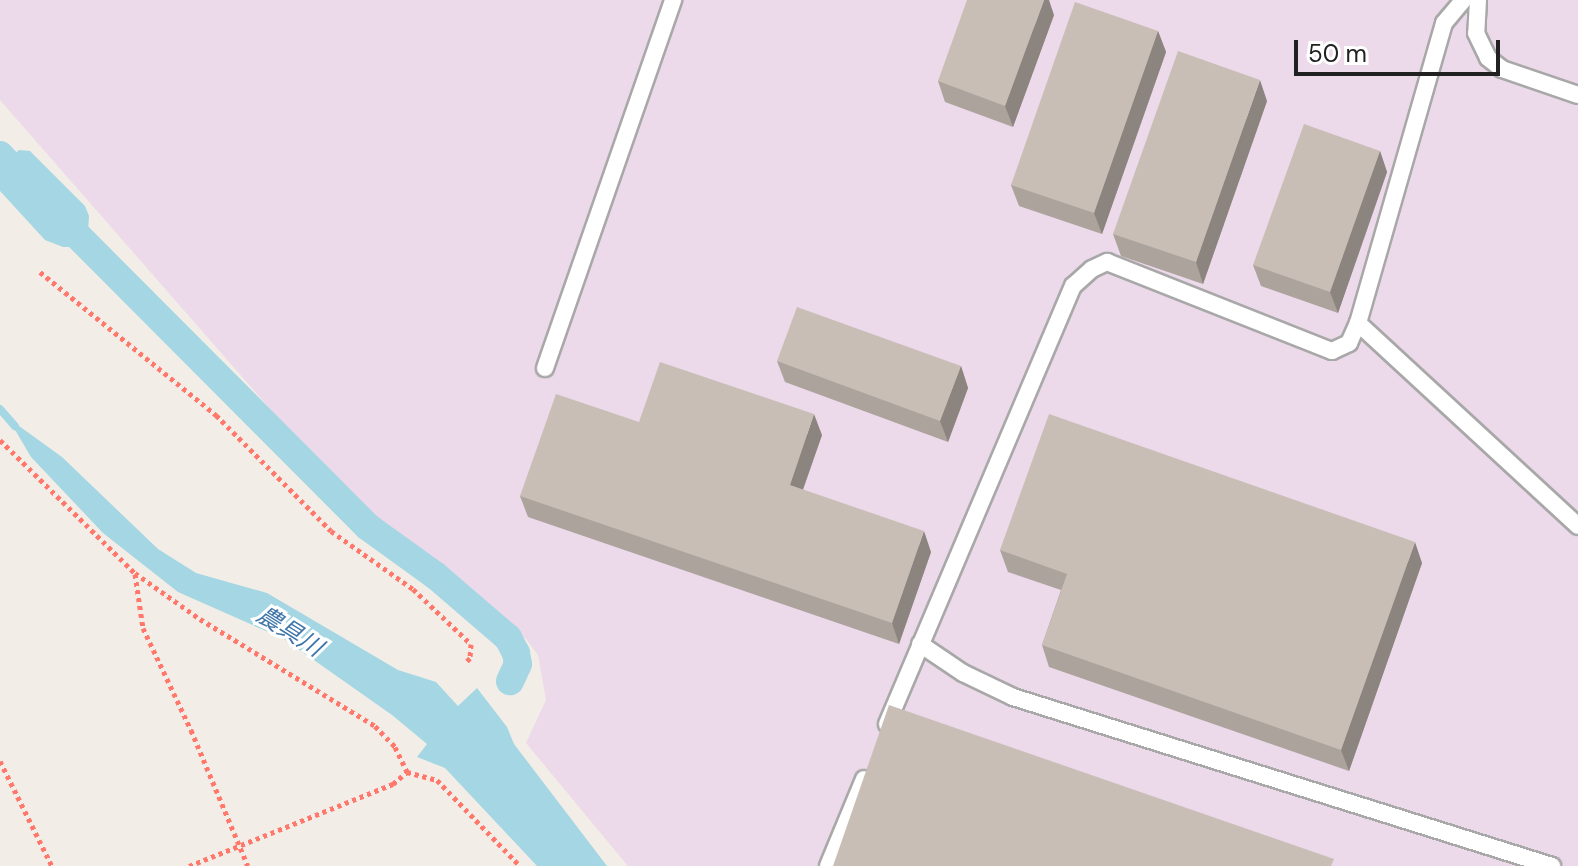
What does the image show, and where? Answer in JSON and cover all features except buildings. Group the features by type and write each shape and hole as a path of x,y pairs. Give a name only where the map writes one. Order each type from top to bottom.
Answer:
{"lane":[{"path":"545,368 673,0"},
{"path":"883,733 1073,286 1092,269 1107,262 1131,268 1332,351 1349,343 1358,323 1444,23 1463,0"},
{"path":"1478,0 1476,33 1488,58 1502,69 1578,95"},
{"path":"1358,323 1578,526"},
{"path":"920,644 963,673 1013,697 1552,866"},
{"path":"828,866 871,763"}],"path":[{"path":"40,272 216,415 331,531 413,589 471,644 470,658 465,663"},
{"path":"0,440 135,573 200,619 375,726 395,747 407,772 437,780 520,866"},
{"path":"135,573 143,628 191,730 248,866"},
{"path":"0,761 52,866"},
{"path":"189,866 393,784 407,772"}],"shaded area":[{"path":"0,0 1578,0 1578,866 628,866 526,743 546,700 538,655 526,639 356,507 0,100"}],"water":[{"path":"19,150 30,151 85,206 89,216 87,247 63,247 45,240 0,191 0,169"},
{"path":"8,418 62,457 158,549 196,573 267,593 398,670 436,682 458,706 477,688 507,727 514,744 607,866 537,866 445,768 417,757 427,744 392,715 284,639 178,592 103,533 31,457"}],"waterway":[{"path":"0,155 33,190"},
{"path":"62,220 368,527 436,576 508,638 518,664 510,681"},
{"name":"農具川","path":"0,409 15,426"}]}
